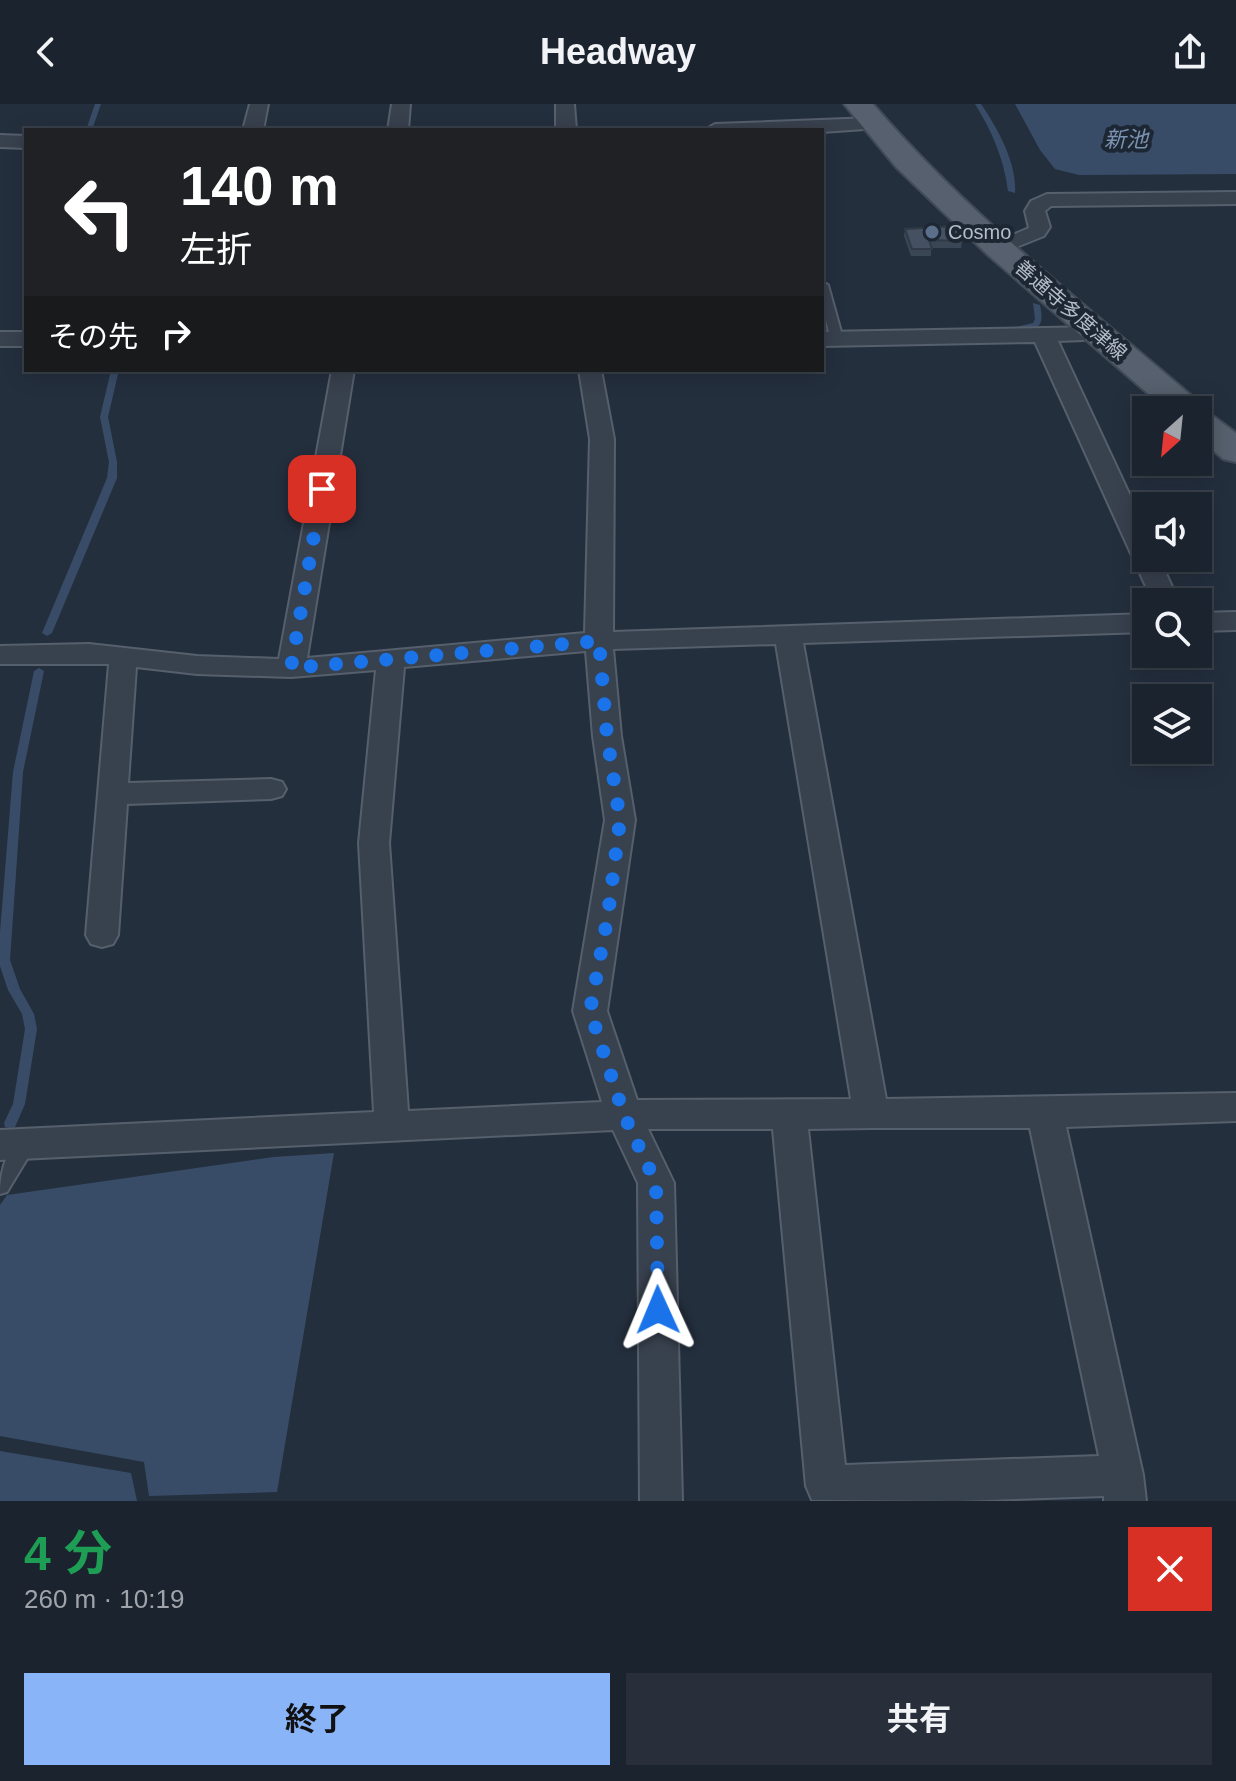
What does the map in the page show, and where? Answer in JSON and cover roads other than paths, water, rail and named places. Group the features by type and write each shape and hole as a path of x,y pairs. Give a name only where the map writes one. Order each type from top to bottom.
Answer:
{"main road":[{"name":"善通寺多度津線","path":"865,114 906,161 999,248 1172,396"},
{"path":"1212,431 1236,451"}],"street":[{"path":"253,128 259,104"},
{"path":"398,128 401,104"},
{"path":"565,104 566,128"},
{"path":"783,128 865,114"},
{"path":"0,141 24,142"},
{"path":"999,248 1037,232 1040,227 1035,211 1047,200 1236,198"},
{"path":"830,339 1099,334"},
{"path":"1044,336 1132,528"},
{"path":"0,339 24,339"},
{"path":"291,668 343,372"},
{"path":"590,372 602,439 599,641 607,736 620,820 608,915 590,1011 624,1115 656,1183 661,1501"},
{"path":"1212,622 1236,621"},
{"path":"0,655 89,653 197,665 291,668 599,641 1132,623"},
{"path":"788,635 871,1114"},
{"path":"102,935 123,657"},
{"path":"391,659 374,843 392,1127"},
{"path":"113,794 271,789"},
{"path":"14,1145 624,1115 1045,1113 1236,1107"},
{"path":"789,1114 827,1486 1124,1488 1045,1113"}],"lane":[{"path":"824,298 830,339"},
{"path":"0,1186 14,1145"}],"water":[{"name":"新池","path":"1015,104 1236,104 1236,174 1079,175 1055,169 1040,150"},
{"path":"334,1153 277,1492 149,1496 144,1462 0,1436 0,1205 7,1195 274,1157"},
{"path":"0,1451 131,1473 137,1501 0,1501"}],"waterway":[{"path":"90,128 98,104"},
{"path":"978,104 1000,146 1012,191"},
{"path":"1019,329 1036,325 1039,319 1036,305"},
{"path":"47,633 112,478 113,462 104,417 115,372"},
{"path":"10,1123 19,1104 31,1029 28,1014 14,990 4,960 18,772 39,671"}],"place":[{"name":"Cosmo","path":"932,232"}]}
